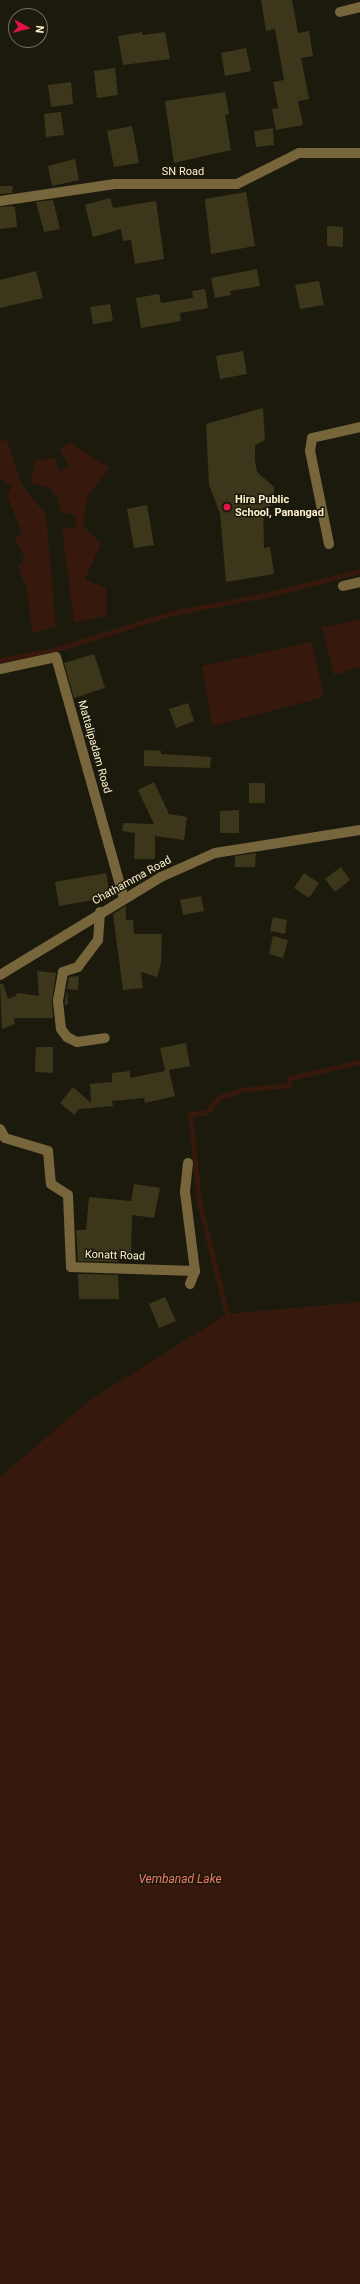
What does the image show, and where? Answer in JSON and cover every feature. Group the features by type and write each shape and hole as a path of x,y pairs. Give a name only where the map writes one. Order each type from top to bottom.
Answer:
{"street":[{"path":"340,12 360,7"},
{"name":"SN Road","path":"0,201 115,184 236,184 299,153 360,153"},
{"path":"329,544 310,450 312,438 360,427"},
{"path":"343,586 360,582"},
{"name":"Mattalipadam Road","path":"0,669 56,657 124,898"},
{"name":"Chathamma Road","path":"0,975 100,912 161,877 215,853 360,830"},
{"path":"100,912 98,940 78,967 63,972 58,1001 61,1029 67,1037 77,1042 105,1038"},
{"name":"Konatt Road","path":"0,1129 5,1138 48,1151 51,1184 68,1195 71,1267 195,1271"},
{"path":"188,1163 185,1192 195,1271 190,1284"}],"water":[{"path":"7,440 22,485 46,515 56,627 32,633 27,590 18,567 25,559 15,538 22,532 7,496 11,486 0,479 0,441"},
{"path":"71,443 109,468 88,496 83,526 101,544 85,579 106,588 106,616 74,622 62,530 76,526 75,515 61,513 58,499 50,488 31,483 35,460 55,458 59,471 69,466 59,448"},
{"path":"360,620 360,667 334,675 322,627"},
{"path":"312,642 324,697 212,726 202,666"},
{"name":"Vembanad Lake","path":"360,1302 360,2284 0,2284 0,1477 90,1400 227,1314"}],"building":[{"path":"261,0 292,0 298,33 309,31 313,56 301,58 309,99 298,101 303,125 276,130 272,109 278,108 273,82 284,80 275,29 266,31"},
{"path":"142,32 143,35 165,32 170,59 123,65 118,36"},
{"path":"246,48 251,71 225,76 221,53"},
{"path":"115,68 118,95 97,98 94,71"},
{"path":"71,82 73,104 51,107 48,85"},
{"path":"225,92 229,114 225,115 231,150 174,163 165,101"},
{"path":"61,112 64,135 46,137 44,114"},
{"path":"132,126 139,163 114,167 107,131"},
{"path":"273,128 274,145 256,147 254,131"},
{"path":"75,159 79,180 52,186 48,166"},
{"path":"0,186 13,186 12,193 0,194"},
{"path":"246,192 255,246 211,254 205,199"},
{"path":"110,198 113,208 156,201 164,259 135,264 131,240 123,241 121,229 93,237 85,205"},
{"path":"53,200 60,229 44,232 36,202"},
{"path":"0,207 15,207 17,227 0,229"},
{"path":"327,226 343,227 343,247 327,246"},
{"path":"257,269 260,286 230,291 231,295 215,298 211,278"},
{"path":"36,271 43,298 0,308 0,280"},
{"path":"319,281 324,305 300,309 295,285"},
{"path":"205,289 208,308 180,313 181,321 141,328 136,298 159,294 161,303 193,298 192,291"},
{"path":"110,304 113,321 93,324 90,307"},
{"path":"243,351 247,374 220,379 216,356"},
{"path":"263,408 265,440 255,445 255,460 257,472 274,487 274,505 263,508 264,548 270,547 274,574 226,582 220,513 209,485 206,424"},
{"path":"147,505 154,545 134,548 127,509"},
{"path":"94,654 105,688 74,698 64,663"},
{"path":"188,703 194,721 176,728 169,709"},
{"path":"144,750 161,751 161,754 211,757 210,768 144,766"},
{"path":"154,782 169,814 187,817 184,840 155,836 155,859 134,859 135,833 122,831 123,823 154,824 138,790"},
{"path":"249,783 265,783 265,803 249,803"},
{"path":"239,810 239,833 220,833 220,811"},
{"path":"256,853 255,867 235,867 235,856"},
{"path":"341,867 350,880 335,892 325,879"},
{"path":"106,873 110,897 59,906 55,882"},
{"path":"304,873 319,883 309,898 294,888"},
{"path":"201,896 204,911 183,915 180,900"},
{"path":"126,906 126,920 133,920 134,934 162,934 161,964 157,977 141,972 143,988 123,990 113,914"},
{"path":"273,917 287,920 285,934 270,931"},
{"path":"273,936 288,940 283,958 269,954"},
{"path":"37,971 56,973 52,1000 53,1018 14,1018 15,1024 2,1029 0,984 3,984 8,999 16,996 17,993 39,996"},
{"path":"79,976 78,990 67,989 69,977"},
{"path":"67,989 68,1004 65,1005 65,1001"},
{"path":"186,1043 190,1066 169,1070 175,1096 145,1103 144,1098 112,1101 113,1106 79,1109 74,1115 60,1103 73,1087 91,1103 90,1084 112,1082 112,1073 130,1071 130,1078 165,1071 160,1048"},
{"path":"36,1047 53,1047 53,1073 35,1072"},
{"path":"134,1184 160,1188 154,1218 132,1215 131,1257 118,1257 118,1262 78,1261 76,1230 86,1230 89,1197 131,1201"},
{"path":"78,1274 118,1275 119,1299 79,1299"},
{"path":"165,1297 176,1321 159,1328 149,1304"}],"waterway":[{"path":"0,660 55,650 169,614 276,593 360,571"},
{"path":"228,1319 199,1202 190,1114 206,1113 220,1097 241,1090 288,1085 290,1078 360,1062"}],"place":[{"name":"Hira Public School, Panangad","path":"227,507"}]}
